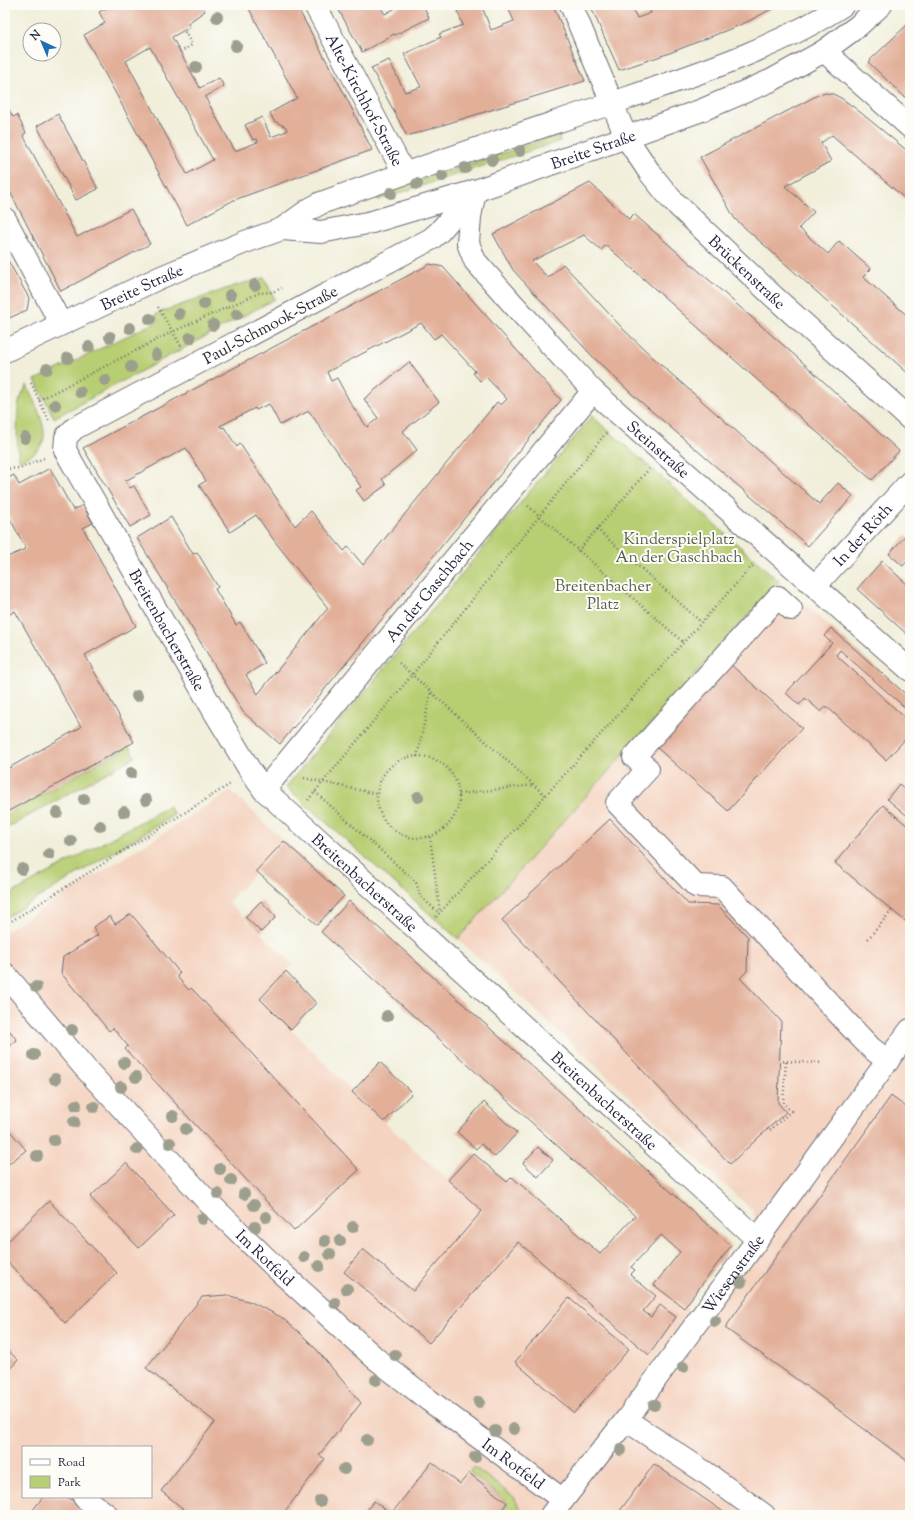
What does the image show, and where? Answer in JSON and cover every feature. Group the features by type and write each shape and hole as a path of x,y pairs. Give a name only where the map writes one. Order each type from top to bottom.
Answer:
{"street":[{"name":"Alte-Kirchhof-Straße","path":"315,5 404,173"},
{"name":"Brückenstraße","path":"571,5 626,137 659,186 684,214 910,419"},
{"name":"Breite Straße","path":"5,351 166,275 282,229 310,208 321,202 690,76 792,34 843,5"},
{"name":"Breite Straße","path":"282,229 321,232 358,226 475,191 702,110 738,96 772,80 824,51 858,26 881,5"},
{"path":"824,51 910,127"},
{"name":"Steinstraße","path":"475,191 470,217 468,243 475,262 523,315 593,391 910,670"},
{"name":"Paul-Schmook-Straße","path":"65,450 66,437 75,428 430,239 439,232 475,191"},
{"path":"5,219 61,324"},
{"name":"An der Gaschbach","path":"264,790 593,391"},
{"name":"Breitenbacherstraße","path":"65,450 251,772 264,790 757,1239"},
{"name":"In der Röth","path":"815,586 910,482"},
{"path":"791,609 778,597 634,757 648,769 617,803 696,886 722,887 870,1048 888,1061"},
{"name":"Im Rotfeld","path":"5,974 129,1116 208,1202 275,1267 386,1367 430,1401 557,1508"},
{"name":"Wiesenstraße","path":"557,1508 626,1420 910,1030"},
{"path":"626,1420 764,1515"},
{"path":"85,1498 107,1515"}],"path":[{"path":"180,52 192,45 184,30"},
{"path":"39,400 172,332 259,293 272,292 282,288"},
{"path":"158,307 183,350"},
{"path":"31,383 36,393"},
{"path":"305,804 412,674 608,430"},
{"path":"6,469 21,468 65,450"},
{"path":"578,551 650,468"},
{"path":"528,506 683,642"},
{"path":"597,529 701,622"},
{"path":"435,918 756,561"},
{"path":"398,662 545,795"},
{"path":"417,757 431,692"},
{"path":"417,757 427,758 445,766 453,777 459,794 459,803 451,822 445,829 430,837 418,838 405,836 393,829 382,817 378,806 378,794 385,773 392,767 399,762 417,757"},
{"path":"5,925 251,772"},
{"path":"302,778 378,794"},
{"path":"459,794 534,785"},
{"path":"315,792 416,882 420,896 440,913"},
{"path":"430,837 440,913"},
{"path":"868,939 892,910"},
{"path":"779,1061 823,1063"},
{"path":"767,1129 770,1131 791,1111 783,1103 786,1061"}],"shaded area":[{"path":"779,581 910,698 910,1515 5,1515 5,930 6,931 231,791 284,841 228,902 293,964 260,999 384,1122 482,1211 599,1254 605,1248 635,1270 630,1275 655,1296 654,1285 699,1319 757,1239 753,1211 458,939"}],"green space":[{"path":"558,135 560,141 378,200 376,196 411,183"},
{"path":"264,278 275,299 54,418 35,380 158,321 155,315 161,312 237,285"},
{"path":"27,385 40,414 44,438 38,450 20,461 17,442 18,407"},
{"name":"Breitenbacher Platz","path":"592,416 779,581 458,939 286,787"},
{"path":"129,746 135,757 5,829 5,815"},
{"path":"169,806 174,815 5,918 5,897"},
{"path":"474,1467 514,1497 520,1509 520,1515 499,1515 508,1503 470,1472"}],"building":[{"path":"112,5 202,5 205,11 188,23 190,27 172,37 200,88 219,78 224,86 205,97 235,151 258,142 257,139 253,140 245,125 262,117 271,137 287,131 286,127 274,121 270,113 297,98 247,5 296,5 344,93 372,150 234,200 187,225 84,35 105,23 99,12","holes":["150,47 213,160 187,174 126,61"]},
{"path":"336,5 379,5 385,14 401,5 423,5 429,18 395,35 394,34 362,52"},
{"path":"455,5 490,5 483,9 491,30 514,21 507,5 553,5 585,81 407,136 371,68 389,60 405,92 421,87 404,54 441,37 439,34 463,25"},
{"path":"590,5 631,5 637,18 651,13 648,5 779,5 747,22 667,54 619,70"},
{"path":"910,22 910,102 868,62"},
{"path":"826,93 833,94 841,98 855,108 910,153 910,203 832,135 821,143 831,161 785,186 814,212 799,228 828,254 839,241 871,269 863,277 910,318 910,375 735,219 700,157 818,95"},
{"path":"5,103 13,117 17,115 26,133 23,135 77,237 131,209 150,244 61,291 5,182"},
{"path":"58,114 98,189 76,200 37,126"},
{"path":"590,183 629,219 634,214 799,359 899,451 872,480 606,245 601,250 584,235 532,261 548,278 563,264 624,330 660,364 819,504 838,483 853,496 808,546 633,395 594,358 513,270 493,234"},
{"path":"5,257 29,298 27,310 5,320"},
{"path":"430,264 443,267 561,400 280,744 243,712 137,538 171,517 193,554 197,552 218,587 215,589 236,625 240,622 265,663 246,675 258,694 328,608 276,543 256,515 230,532 199,485 206,481 186,448 125,481 130,488 134,486 151,515 130,527 83,448","holes":["421,323 434,339 441,334 475,371 473,373 480,381 486,377 507,399 501,405 497,402 363,565 348,547 344,551 311,511 295,526 240,444 237,447 224,427 222,428 220,426 255,408 256,410 269,404 280,425 309,411 361,487 356,490 364,501 386,485 382,479 417,450 403,431 439,402 409,362 364,399 378,418 367,427 351,404 337,378 331,381 327,372"]},
{"path":"50,468 73,510 83,505 93,523 83,528 136,626 85,655 134,742 5,813 5,770 81,727 15,611 5,617 5,558 26,549 5,509 5,480 14,475 19,485"},
{"path":"906,535 910,538 910,558 903,566 889,554"},
{"path":"882,561 910,587 910,637 857,589"},
{"path":"831,628 910,698 910,712 840,650 836,655 910,722 910,734 886,760 826,706 821,712 805,698 799,705 786,693 832,643 824,636"},
{"path":"729,663 802,728 728,811 655,746"},
{"path":"899,784 910,793 910,818 887,799"},
{"path":"883,805 910,828 910,925 835,863"},
{"path":"610,819 688,904 718,905 748,937 747,971 740,978 781,1021 778,1103 786,1112 730,1164 502,920"},
{"path":"284,841 344,896 317,925 256,871"},
{"path":"261,901 276,917 261,932 245,917"},
{"path":"349,901 731,1246 684,1308 654,1285 680,1252 661,1235 631,1267 635,1270 630,1275 656,1296 643,1311 651,1317 660,1305 676,1317 649,1355 518,1242 429,1343 344,1272 363,1249 413,1291 482,1211 448,1180 473,1153 507,1182 512,1177 600,1254 635,1216 321,932"},
{"path":"131,914 180,973 177,976 179,979 189,990 191,988 196,993 359,1170 294,1231 125,1049 128,1046 113,1028 109,1031 61,973 63,957 98,935 93,927 110,916 115,924"},
{"path":"286,971 316,1003 291,1030 260,999"},
{"path":"5,1025 17,1040 5,1050"},
{"path":"380,1062 412,1093 384,1122 352,1092"},
{"path":"891,1096 910,1110 910,1463 725,1328"},
{"path":"484,1102 517,1133 495,1157 481,1144 476,1149 457,1132"},
{"path":"5,1125 26,1150 5,1167"},
{"path":"538,1147 553,1160 538,1177 523,1163"},
{"path":"126,1163 174,1215 139,1248 90,1197"},
{"path":"49,1201 117,1273 65,1323 5,1259 5,1244"},
{"path":"227,1295 251,1302 281,1317 317,1350 361,1403 319,1455 325,1459 282,1515 191,1515 161,1491 215,1422 146,1368 202,1297"},
{"path":"569,1298 629,1349 574,1413 515,1362"},
{"path":"5,1348 18,1360 5,1374"},
{"path":"432,1462 460,1484 469,1473 507,1503 497,1515 363,1515 374,1501 391,1514"},
{"path":"654,1464 725,1513 724,1515 617,1515"},
{"path":"42,1498 69,1498 87,1511 84,1515 29,1515"}],"park label":[{"name":"Kinderspielplatz An der Gaschbach","path":"679,547"}]}
